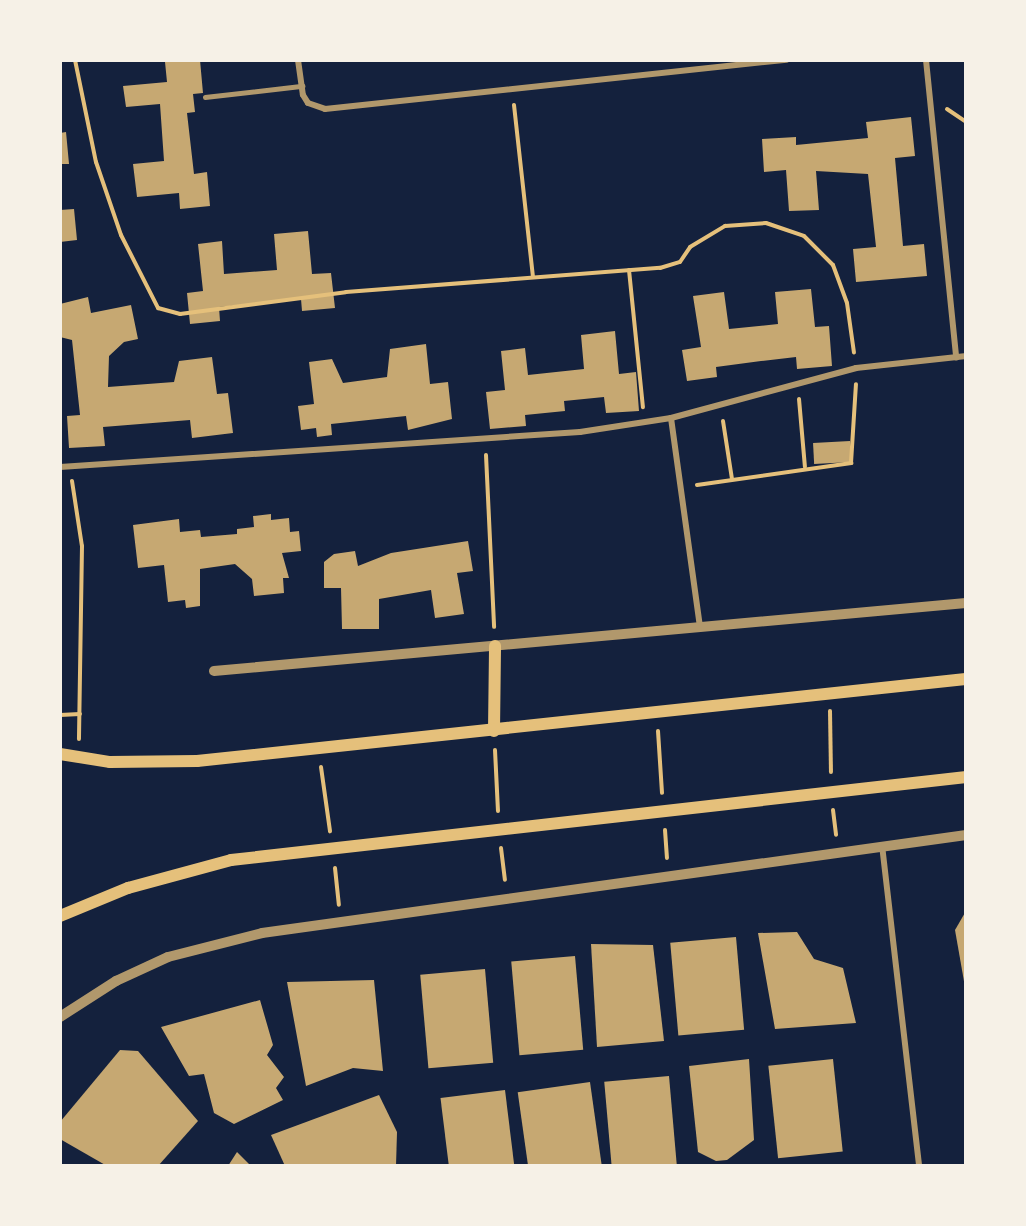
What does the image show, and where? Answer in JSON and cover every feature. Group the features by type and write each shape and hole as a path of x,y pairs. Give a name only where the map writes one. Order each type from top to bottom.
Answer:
{"main road":[{"path":"495,646 495,731"},
{"path":"60,754 197,761 495,731 657,710 966,678"},
{"path":"60,916 179,872 332,845 966,777"}],"street":[{"path":"298,60 302,86 308,103 325,109 786,60"},
{"path":"926,60 956,357"},
{"path":"60,466 70,468 485,441 644,423 672,418 797,381 856,368 966,356"},
{"path":"672,418 700,627"},
{"path":"214,671 966,603"},
{"path":"60,1017 116,981 168,957 214,943 341,921 507,897 882,845 966,836"},
{"path":"882,845 919,1166"}],"lane":[{"path":"205,97 302,86"}],"path":[{"path":"75,60 100,172 121,235 158,308 180,314 346,292 629,270 680,262 690,247 725,226 766,223 804,236 833,265 847,303 856,368 851,463 805,467 681,487"},
{"path":"513,89 533,277"},
{"path":"629,270 644,423"},
{"path":"797,381 805,467"},
{"path":"721,404 732,479"},
{"path":"485,441 495,646"},
{"path":"70,468 82,546 79,756"},
{"path":"830,692 831,791 838,852"},
{"path":"657,710 668,875"},
{"path":"60,715 80,714"},
{"path":"495,731 499,828 507,897"},
{"path":"319,748 341,921"}],"building":[{"path":"200,60 203,93 193,94 195,112 187,113 194,174 207,172 210,206 180,209 179,193 137,197 133,164 164,161 160,104 126,107 123,86 167,82 165,62"},
{"path":"911,117 915,156 895,158 903,246 924,244 927,276 856,282 853,249 876,247 868,174 816,171 819,210 789,211 786,170 764,172 762,139 796,137 796,145 868,138 866,122"},
{"path":"66,132 69,164 60,164 60,133"},
{"path":"74,209 77,240 60,242 60,210"},
{"path":"308,231 312,274 331,273 335,308 302,311 301,299 219,307 220,321 190,324 187,293 203,291 198,244 222,241 224,274 277,270 274,234"},
{"path":"811,289 815,327 829,326 832,366 797,369 796,357 716,367 717,377 687,381 682,350 701,347 693,296 724,292 729,329 778,324 775,292"},
{"path":"88,297 91,313 131,305 138,339 124,342 109,356 108,387 174,382 179,361 212,357 217,394 228,393 233,433 192,438 190,420 103,427 105,446 69,448 67,416 80,415 72,340 60,337 60,304"},
{"path":"615,331 619,374 636,372 639,411 606,413 604,397 564,401 565,411 525,415 526,426 490,429 486,392 505,390 501,351 525,348 528,375 584,369 581,335"},
{"path":"426,344 430,384 448,382 452,419 408,430 406,416 331,424 332,435 317,437 316,428 301,430 298,406 314,404 309,362 332,359 343,383 387,377 390,349"},
{"path":"850,441 851,462 814,464 813,443"},
{"path":"271,514 271,520 289,518 290,532 299,531 301,551 282,553 289,578 283,578 284,593 254,596 252,579 235,564 200,569 200,606 186,608 185,600 168,602 164,565 138,568 133,525 179,519 180,532 200,530 201,537 237,534 237,529 254,527 253,516"},
{"path":"468,541 473,571 457,573 464,614 435,618 431,590 379,599 379,629 342,629 341,588 324,588 324,562 334,554 355,551 358,566 391,553"},
{"path":"966,911 966,987 965,987 955,930"},
{"path":"797,932 814,959 843,968 856,1023 775,1029 758,933"},
{"path":"736,937 744,1030 678,1035 670,943"},
{"path":"591,944 653,945 664,1041 597,1047"},
{"path":"575,956 583,1050 519,1055 511,962"},
{"path":"485,969 493,1063 428,1068 420,975"},
{"path":"374,980 383,1071 353,1068 306,1086 287,982"},
{"path":"260,1000 273,1045 267,1055 284,1077 276,1088 283,1100 234,1124 214,1113 204,1074 189,1076 161,1027"},
{"path":"120,1050 138,1051 198,1121 158,1166 107,1166 60,1139 60,1122"},
{"path":"749,1059 754,1140 727,1160 716,1161 698,1152 689,1066"},
{"path":"833,1059 843,1151 778,1158 768,1066"},
{"path":"669,1076 677,1166 612,1166 604,1082"},
{"path":"590,1082 602,1166 528,1166 518,1092"},
{"path":"505,1090 514,1166 449,1166 440,1098"},
{"path":"379,1095 397,1132 396,1166 285,1166 271,1135"},
{"path":"237,1152 251,1166 228,1166"}]}
